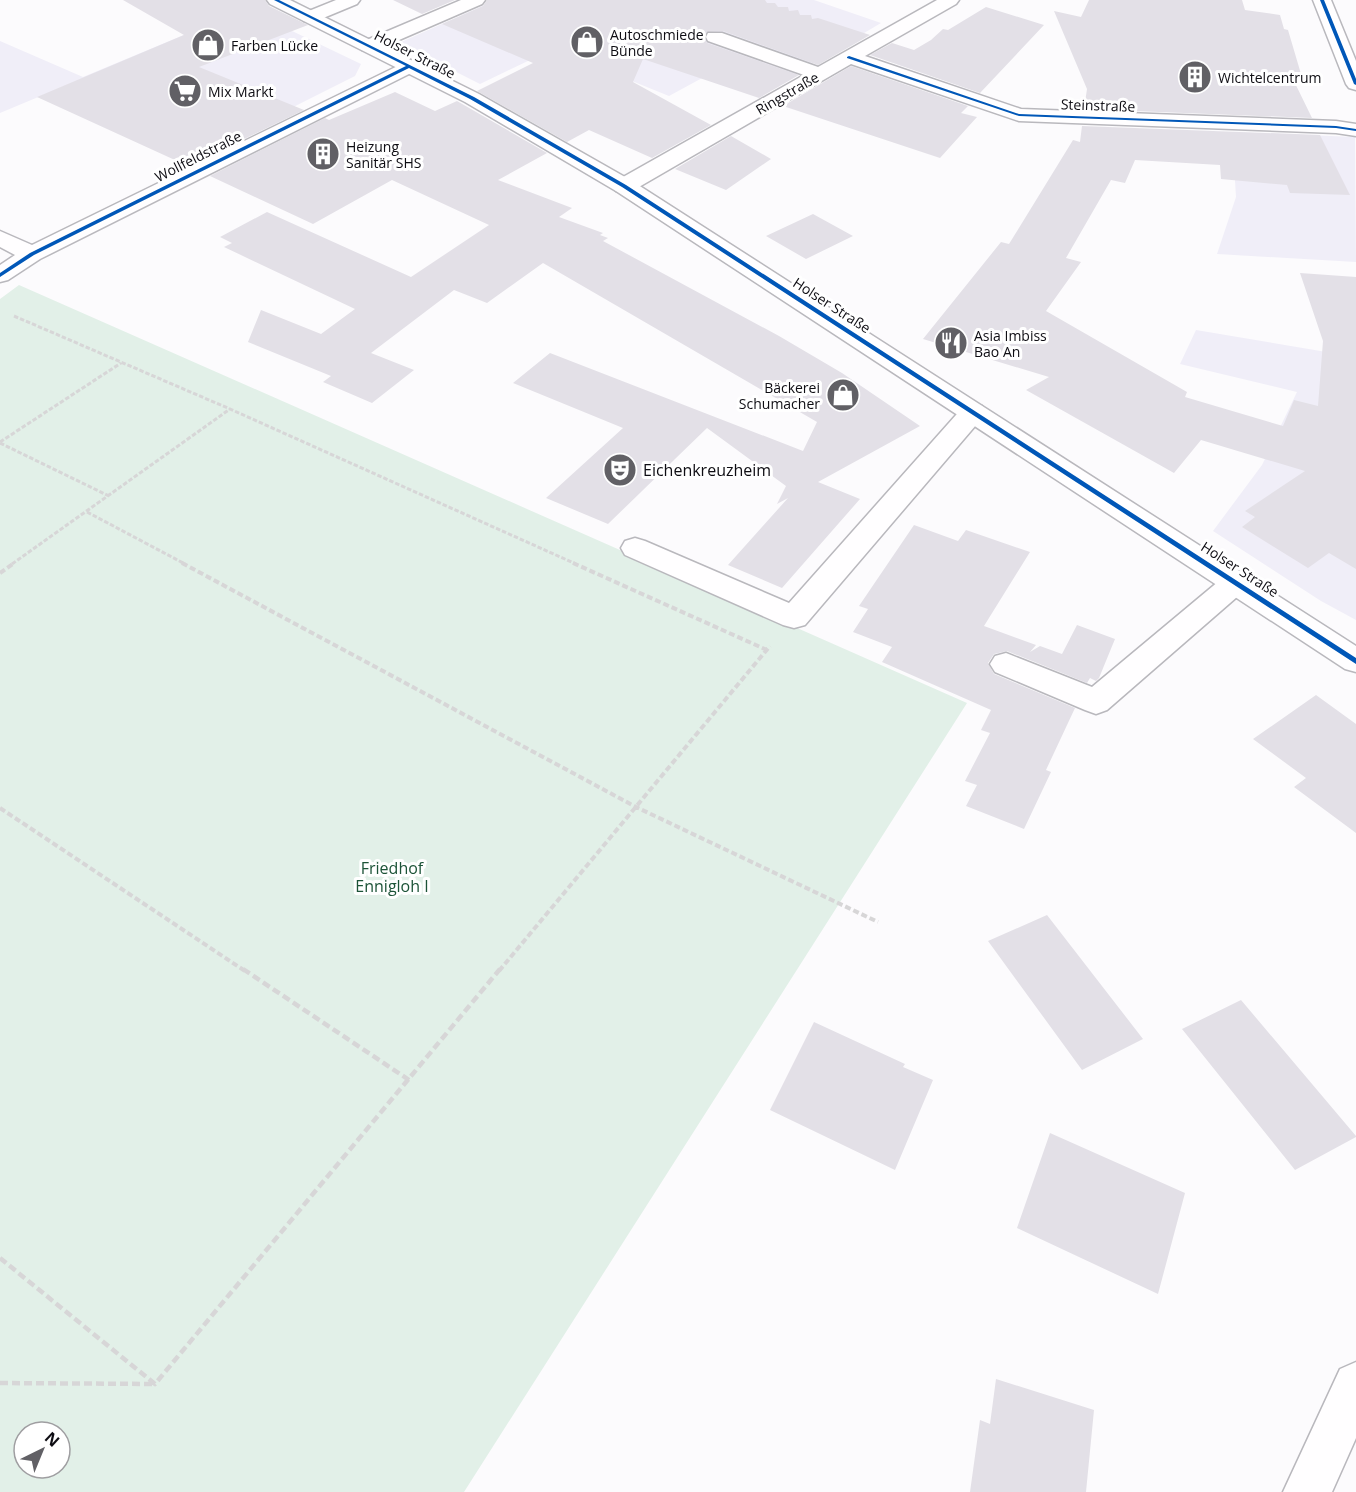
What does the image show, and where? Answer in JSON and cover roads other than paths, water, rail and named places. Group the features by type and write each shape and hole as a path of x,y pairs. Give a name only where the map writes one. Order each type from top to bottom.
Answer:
{"street":[{"name":"Holser Straße","path":"276,0 521,124 624,186 1356,661"},
{"path":"310,17 351,0"},
{"path":"369,46 476,0"},
{"name":"Ringstraße","path":"624,186 950,0"},
{"path":"1322,0 1356,84"},
{"path":"715,37 819,74"},
{"name":"Steinstraße","path":"849,57 1019,115 1336,127 1356,130"},
{"name":"Wollfeldstraße","path":"0,275 32,254 410,66"},
{"path":"0,238 32,254"},
{"path":"635,548 794,617 973,412"},
{"path":"1006,664 1095,702 1235,583"},
{"path":"1307,1492 1356,1385"}],"place":[{"name":"Autoschmiede Bünde","path":"587,42"},
{"name":"Farben Lücke","path":"208,45"},
{"name":"Wichtelcentrum","path":"1195,77"},
{"name":"Mix Markt","path":"185,91"},
{"name":"Heizung Sanitär SHS","path":"323,154"},
{"name":"Asia Imbiss Bao An","path":"951,343"},
{"name":"Bäckerei Schumacher","path":"843,395"},
{"name":"Eichenkreuzheim","path":"620,470"}],"park label":[{"name":"Friedhof Ennigloh I","path":"392,877"}]}
